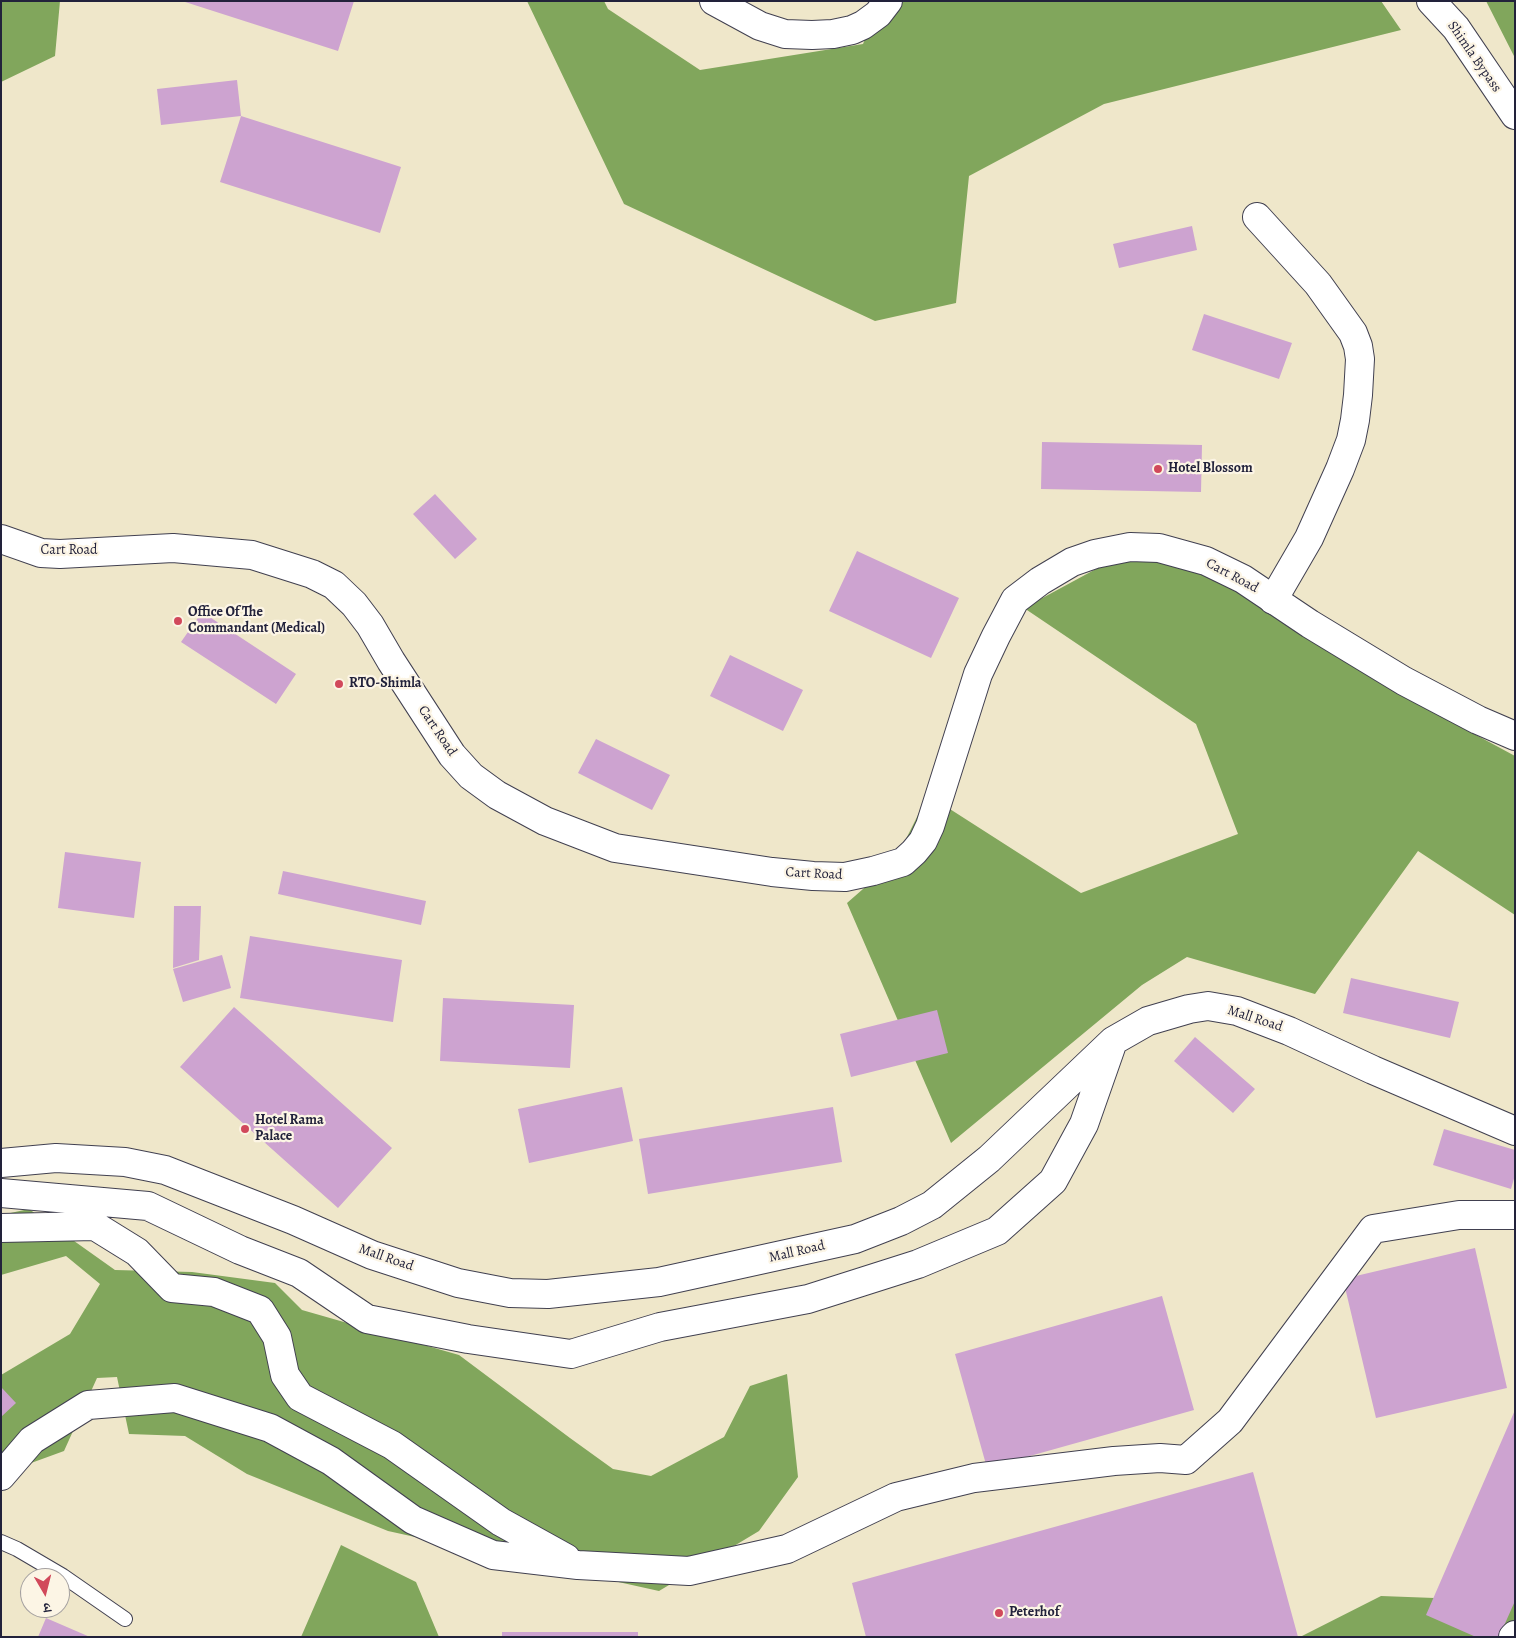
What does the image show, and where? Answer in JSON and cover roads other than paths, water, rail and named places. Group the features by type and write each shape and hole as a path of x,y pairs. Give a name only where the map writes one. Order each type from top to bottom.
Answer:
{"main road":[{"path":"714,1 760,26 785,34 812,35 833,34 852,30 863,25 878,14 888,1"},
{"name":"Shimla Bypass","path":"1431,1 1456,28 1515,115"},
{"path":"1258,216 1318,284 1353,333 1360,359 1355,420 1340,469 1309,538 1274,600"},
{"name":"Cart Road","path":"1,539 41,554 173,548 252,554 312,574 334,585 354,604 370,625 452,755 471,776 497,795 545,821 615,848 812,876 845,876 873,871 903,862 923,841 930,826 978,674 1015,600 1040,581 1072,562 1095,554 1130,548 1159,548 1206,560 1243,579 1310,624 1404,681 1478,720 1515,736"},
{"name":"Mall Road","path":"1,1163 56,1158 125,1162 165,1170 293,1220 372,1255 458,1282 510,1293 548,1294 659,1282 855,1239 901,1221 932,1205 989,1159 1113,1042 1148,1021 1174,1012 1208,1006 1237,1011 1289,1030 1373,1070 1515,1131"},
{"path":"1,1193 148,1206 240,1250 300,1272 367,1319 468,1339 571,1354 660,1327 808,1299 918,1264 996,1231 1053,1182 1084,1124 1113,1042"},
{"path":"1,1476 32,1440 88,1405 175,1398 270,1428 331,1461 413,1520 494,1555 578,1565 689,1571 787,1549 896,1498 974,1478 1132,1460 1160,1458 1186,1460 1230,1421 1373,1229 1459,1214 1515,1215"},
{"path":"1,1228 95,1226 137,1252 172,1288 214,1292 260,1310 277,1337 285,1375 300,1397 392,1445 501,1522 578,1565"}],"lane":[{"path":"1,1542 18,1549 63,1576 126,1619"}],"place":[{"name":"Hotel Blossom","path":"1158,469"},
{"name":"Office Of The Commandant (Medical)","path":"178,621"},
{"name":"RTO-Shimla","path":"339,684"},
{"name":"Hotel Rama Palace","path":"245,1129"},
{"name":"Peterhof","path":"999,1613"}]}
